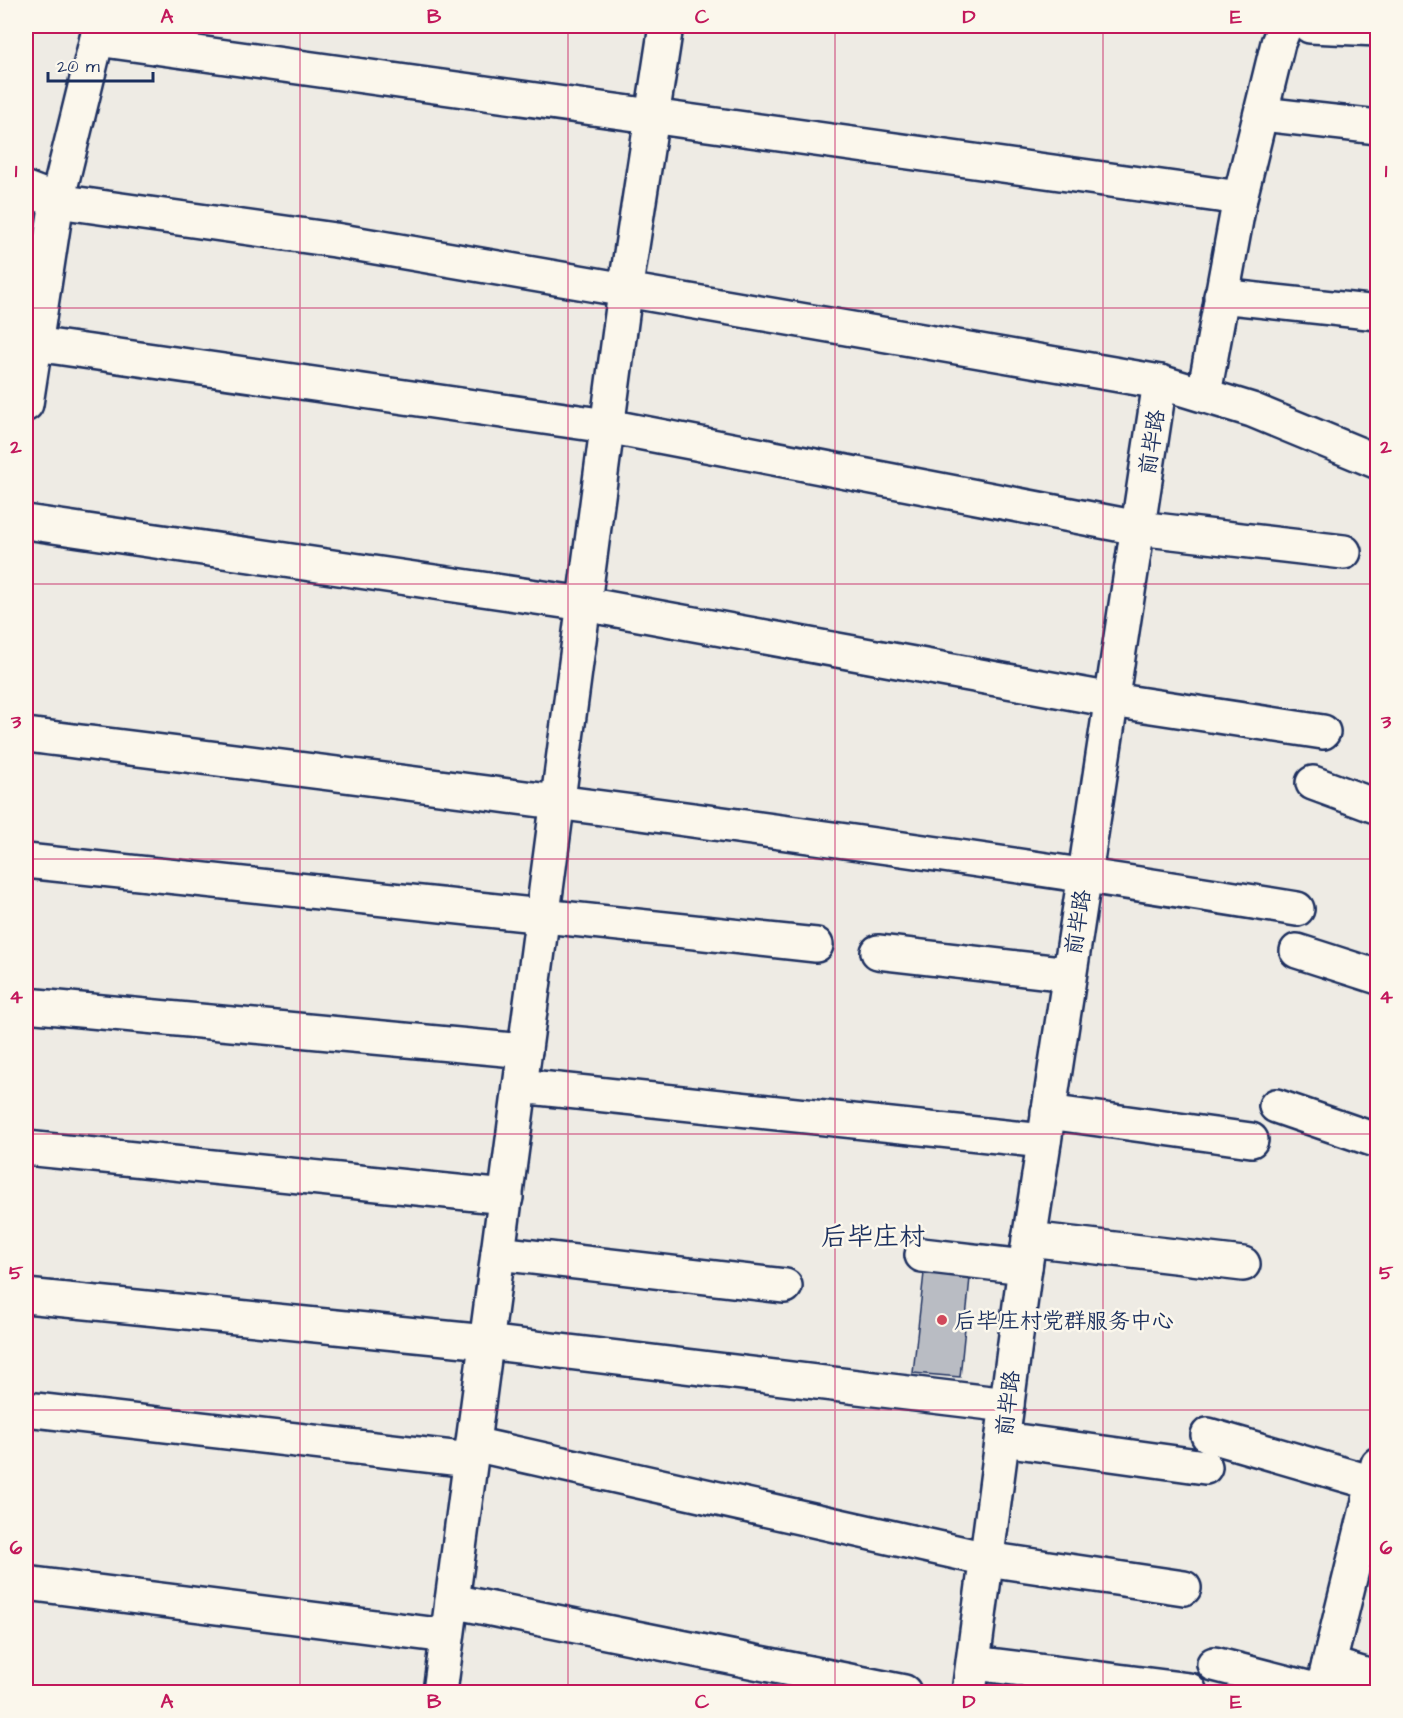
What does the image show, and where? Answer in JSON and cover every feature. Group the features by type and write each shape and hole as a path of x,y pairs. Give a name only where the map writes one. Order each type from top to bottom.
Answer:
{"street":[{"path":"440,1692 625,292 666,26"},
{"path":"1204,394 1240,198 1278,43 1285,26"},
{"path":"1310,26 1377,29"},
{"path":"26,404 57,201 99,32 651,116 1240,198"},
{"path":"1261,114 1377,127"},
{"path":"26,189 57,201 335,240 625,292 1160,382"},
{"path":"1221,296 1377,314"},
{"path":"35,344 607,426 1138,528 1344,552"},
{"name":"前毕路","path":"971,1678 1027,1253 1160,382 1204,394 1304,430 1377,462"},
{"path":"26,522 584,603 1112,700 1323,732"},
{"path":"26,735 558,801 1085,875 1298,909"},
{"path":"1313,783 1377,807"},
{"path":"26,861 816,945"},
{"path":"1297,951 1377,977"},
{"path":"878,952 1069,974"},
{"path":"26,1005 525,1051"},
{"path":"520,1086 1251,1140"},
{"path":"1276,1106 1377,1141"},
{"path":"26,1148 506,1197"},
{"path":"498,1253 785,1286"},
{"path":"922,1255 1027,1253 1243,1264"},
{"path":"26,1296 486,1342 1007,1405"},
{"path":"26,1409 472,1452 987,1559 1184,1588"},
{"path":"1208,1435 1375,1474 1368,1547 1325,1683"},
{"path":"1003,1439 1205,1467"},
{"path":"26,1583 447,1636"},
{"path":"452,1601 904,1692"},
{"path":"1214,1664 1325,1683 1377,1679"},
{"path":"971,1678 1189,1689"}],"building":[{"name":"后毕庄村党群服务中心","path":"925,1264 971,1268 960,1377 913,1373"}],"place":[{"name":"后毕庄村党群服务中心","path":"942,1320"}],"district":[{"name":"后毕庄村","path":"873,1236"}]}
